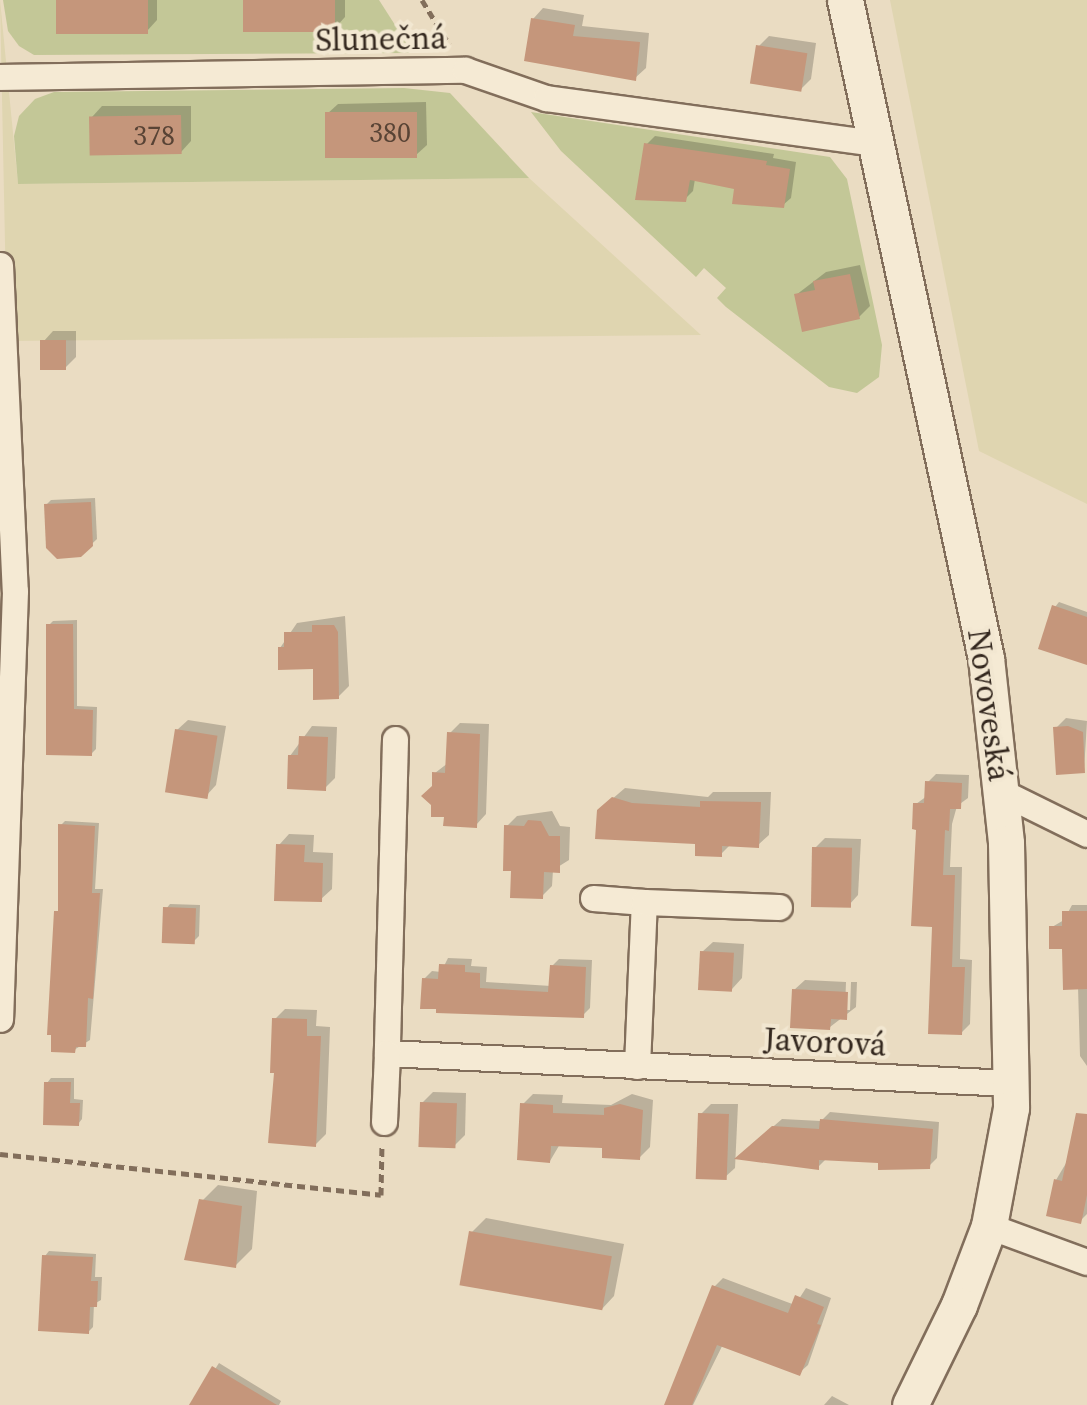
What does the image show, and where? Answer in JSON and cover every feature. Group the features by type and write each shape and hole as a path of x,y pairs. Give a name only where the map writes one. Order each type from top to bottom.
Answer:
{"street":[{"name":"Novoveská","path":"845,0 986,658 1006,842 1010,1108 989,1226 960,1304 910,1405"},
{"name":"Slunečná","path":"0,76 464,70 546,98 876,143"},
{"path":"0,265 7,591 0,1019"},
{"path":"384,1122 395,739"},
{"path":"1000,791 1087,834"},
{"path":"593,898 779,907"},
{"path":"637,1066 644,902"},
{"name":"Javorová","path":"388,1053 1010,1083"},
{"path":"989,1226 1087,1262"}],"path":[{"path":"422,0 464,70"},
{"path":"0,1154 381,1196 384,1122"}],"shaded area":[{"path":"0,0 18,184 529,178 701,335 7,341"},
{"path":"890,0 1087,0 1087,504 979,451"}],"green space":[{"path":"3,0 379,0 413,53 34,55 19,46 8,31"},
{"path":"404,88 450,93 529,178 18,184 14,136 19,116 35,99 54,92"},
{"path":"531,112 830,157 847,179 882,345 879,377 857,393 829,387 726,307 717,298 726,288 704,268 696,277 561,151"}],"building":[{"path":"56,0 148,0 148,34 56,34"},
{"path":"243,0 335,0 335,32 243,32"},
{"path":"531,18 575,25 573,36 640,42 636,81 524,61"},
{"path":"756,45 807,53 801,92 750,84"},
{"path":"325,112 417,112 417,158 325,158"},
{"path":"181,115 182,154 90,156 89,117"},
{"path":"644,143 767,161 766,165 790,169 784,208 732,204 734,189 690,180 686,202 635,200"},
{"path":"850,274 860,319 802,332 794,294 815,290 813,281"},
{"path":"40,340 66,340 66,370 40,370"},
{"path":"91,502 93,546 81,557 57,559 46,548 44,504"},
{"path":"1052,605 1087,617 1087,665 1038,649"},
{"path":"46,624 73,624 74,709 93,710 92,756 46,755"},
{"path":"312,625 334,625 338,632 339,699 313,700 313,669 278,670 278,647 284,647 284,632 312,632"},
{"path":"1068,726 1083,732 1085,773 1056,775 1053,727"},
{"path":"175,729 217,736 207,799 165,792"},
{"path":"447,732 480,734 477,828 443,826 444,817 431,817 431,805 421,796 432,786 432,772 445,773"},
{"path":"299,736 328,737 326,791 287,789 288,755 298,755"},
{"path":"925,781 962,783 961,809 950,809 949,831 945,830 943,875 955,875 952,967 965,967 962,1035 928,1034 932,927 911,926 916,830 912,829 913,803 924,803"},
{"path":"612,797 632,803 700,807 700,801 761,802 759,848 722,846 722,857 695,856 695,844 595,839 597,810"},
{"path":"528,820 541,821 549,836 560,836 560,873 544,872 543,899 510,898 511,871 503,871 504,825 524,826"},
{"path":"58,824 95,826 92,893 100,893 86,1047 76,1047 75,1053 51,1052 51,1035 47,1035 54,911 58,911"},
{"path":"276,844 305,845 304,862 323,863 322,902 274,901"},
{"path":"812,847 852,848 851,908 811,907"},
{"path":"163,907 196,908 195,944 162,943"},
{"path":"1062,911 1087,911 1087,989 1063,990 1062,949 1049,949 1049,926 1062,926"},
{"path":"700,951 734,953 732,992 698,990"},
{"path":"439,964 465,965 465,972 480,973 480,988 548,992 550,965 586,967 584,1018 436,1013 436,1009 420,1009 422,978 438,979"},
{"path":"792,989 848,992 847,1020 831,1019 830,1030 790,1028"},
{"path":"272,1018 307,1019 307,1036 321,1036 316,1147 268,1143 274,1073 270,1073"},
{"path":"44,1082 71,1082 70,1103 80,1103 79,1126 43,1125"},
{"path":"420,1102 457,1103 455,1148 418,1147"},
{"path":"520,1103 553,1105 553,1113 604,1115 604,1108 620,1104 643,1110 640,1160 602,1158 602,1148 551,1146 550,1163 517,1160"},
{"path":"698,1113 729,1114 727,1180 696,1179"},
{"path":"1076,1113 1087,1114 1087,1195 1081,1224 1046,1216 1054,1179 1062,1181"},
{"path":"820,1119 933,1129 930,1169 878,1170 878,1163 819,1160 819,1170 734,1159 772,1126 819,1129"},
{"path":"199,1199 242,1206 236,1268 184,1260"},
{"path":"469,1231 612,1256 602,1310 459,1285"},
{"path":"42,1255 93,1257 91,1281 98,1281 97,1307 90,1307 89,1334 38,1331"},
{"path":"712,1285 788,1313 795,1295 824,1307 817,1324 821,1325 800,1376 717,1345 692,1405 664,1405"},
{"path":"212,1366 277,1405 189,1405"}]}
